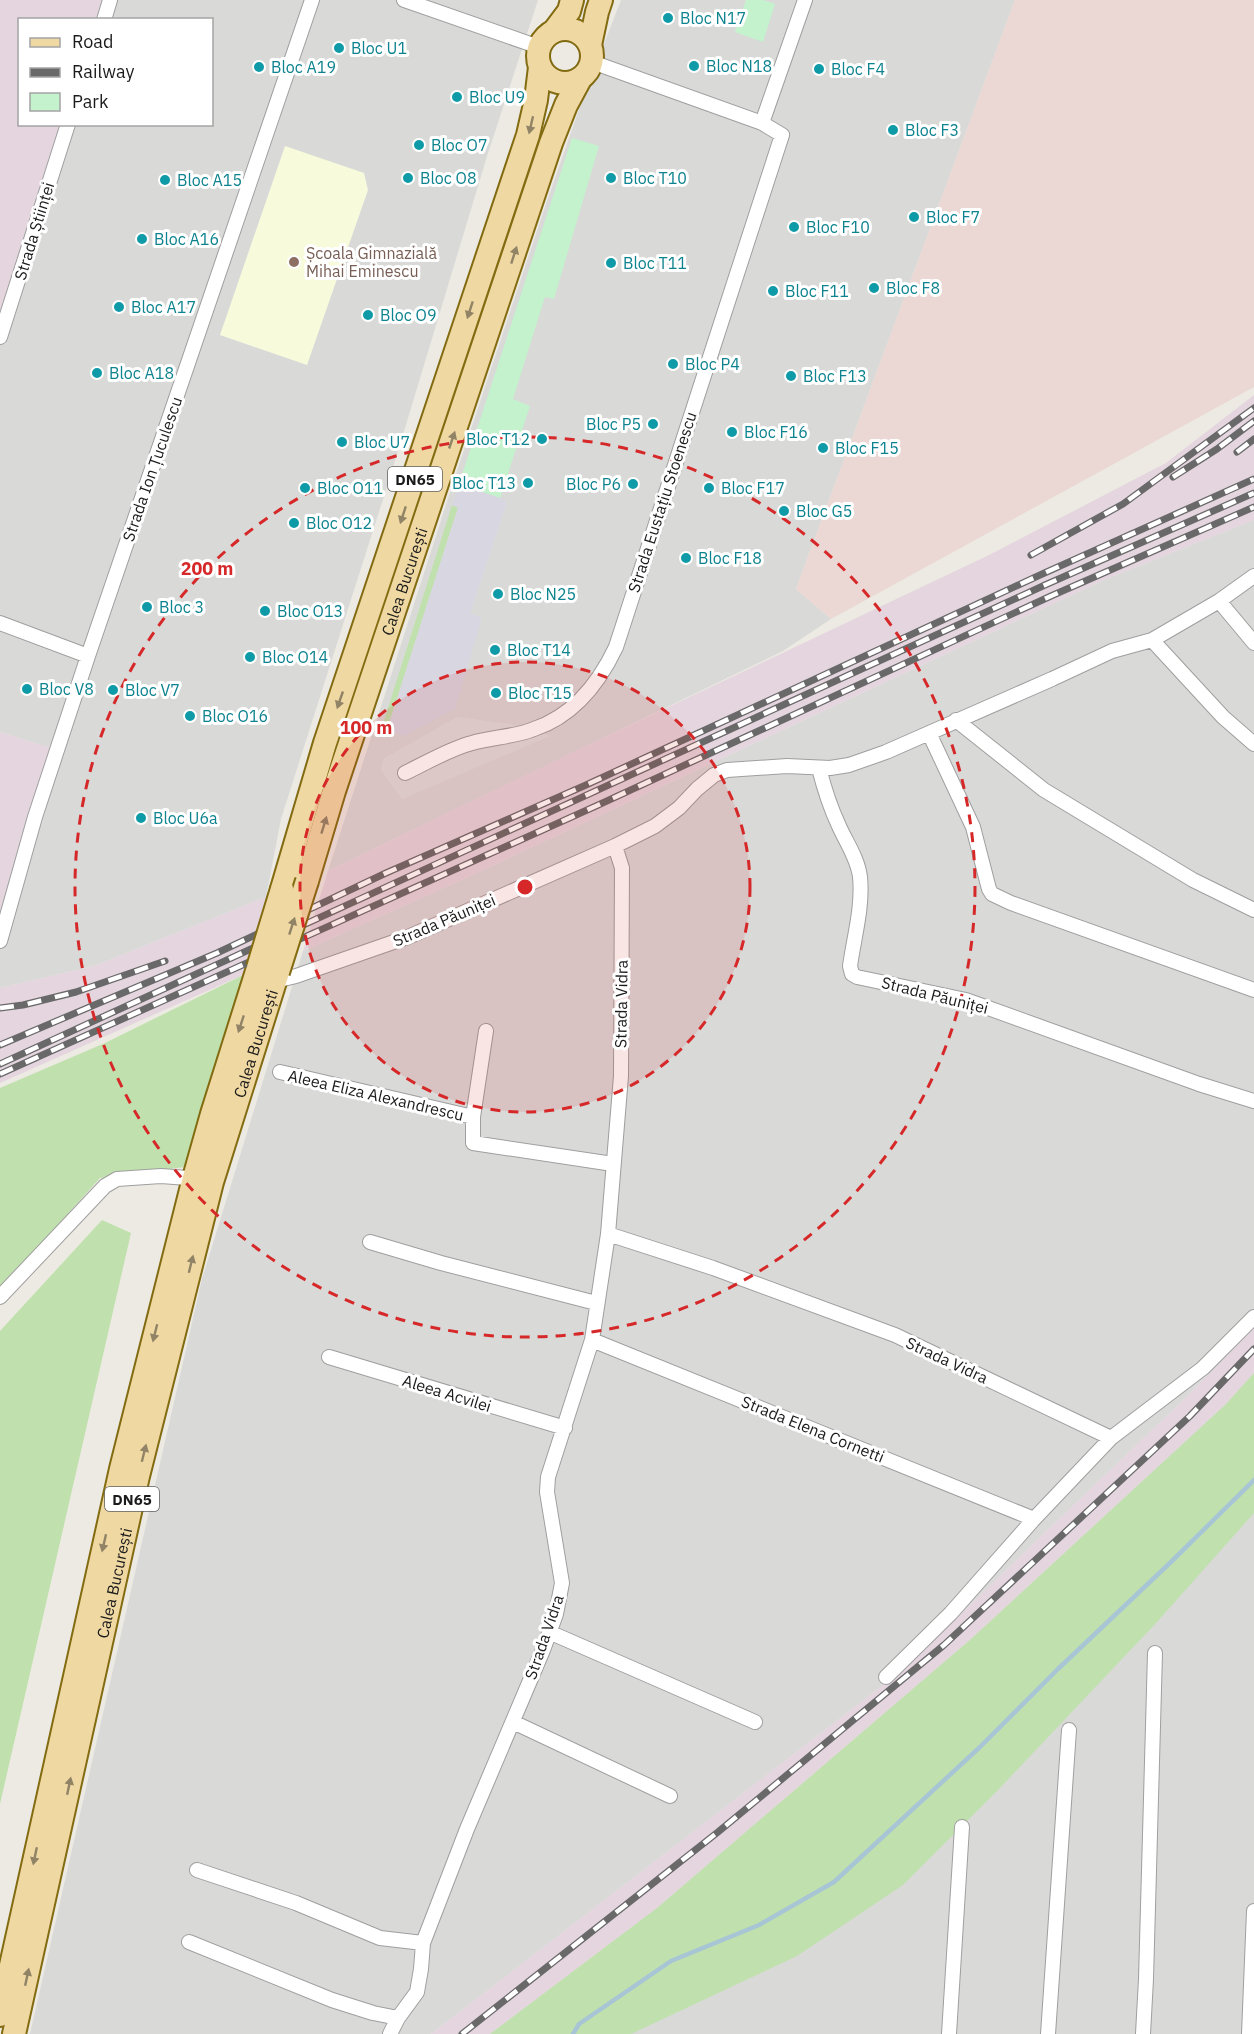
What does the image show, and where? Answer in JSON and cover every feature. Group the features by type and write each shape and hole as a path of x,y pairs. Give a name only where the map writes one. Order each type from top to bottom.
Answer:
{"main road":[{"name":"Calea București","path":"14,2034 203,1180 212,1114 307,880 324,787 528,135 544,48 569,11 573,0"},
{"name":"Calea București","path":"267,974 282,889 324,787 551,143 566,105 588,62 597,12 602,0"},
{"path":"566,28 578,31 588,62 574,82 561,83 549,77 544,48 566,28"},
{"name":"Calea București","path":"0,2015 121,1469 203,1180"}],"street":[{"path":"105,18 110,0"},
{"name":"Strada Ion Țuculescu","path":"0,941 35,817 88,656 312,0"},
{"path":"404,0 544,48"},
{"path":"762,123 805,0"},
{"name":"Strada Eustațiu Stoenescu","path":"405,773 469,743 534,730 555,720 588,694 605,671 616,647 782,135 762,123 588,62"},
{"name":"Strada Științei","path":"0,337 67,126"},
{"name":"Strada Păuniței","path":"267,974 296,976 408,937 615,846 655,826 714,775 727,770 849,765 929,733 1112,651 1152,640 1219,601 1254,576"},
{"path":"1219,601 1254,643"},
{"path":"0,623 88,656"},
{"path":"1152,640 1223,717 1254,744"},
{"path":"956,720 1044,790 1193,880 1254,910"},
{"path":"929,733 974,827 992,894 1011,903 1254,990"},
{"name":"Strada Păuniței","path":"819,768 824,788 838,824 854,855 860,876 860,905 850,966 852,974 857,977 966,1000 1199,1084 1254,1101"},
{"name":"Strada Vidra","path":"398,2018 417,1992 422,1969 423,1943 467,1829 556,1614 562,1584 546,1492 548,1477 592,1340 608,1234 621,1076 622,868 615,846"},
{"name":"Aleea Eliza Alexandrescu","path":"486,1031 473,1118 473,1143 613,1164"},
{"name":"Aleea Eliza Alexandrescu","path":"280,1072 473,1118"},
{"path":"0,1297 105,1186 117,1179 160,1176 203,1180"},
{"name":"Strada Vidra","path":"608,1234 713,1268 895,1335 1111,1438"},
{"path":"370,1242 596,1304"},
{"path":"886,1677 951,1613 1034,1519 1111,1438 1203,1368 1254,1317"},
{"name":"Strada Elena Cornetti","path":"592,1340 1034,1519"},
{"name":"Aleea Acvilei","path":"329,1357 565,1428"},
{"path":"549,1632 755,1722"},
{"path":"1143,2034 1155,1653"},
{"path":"513,1722 670,1796"},
{"path":"1048,2034 1069,1730"},
{"path":"949,2034 962,1827"},
{"path":"197,1870 296,1903 380,1938 423,1943"},
{"path":"1249,2034 1254,1911"},
{"path":"189,1942 332,2000 398,2018 390,2034"}],"shaded area":[{"path":"0,0 110,0 104,18 18,18 18,126 68,126 0,337"},
{"path":"110,0 538,0 488,153 392,471 281,819 266,897 94,966 0,988 0,943 57,750 0,732 0,337 68,126 213,126 213,18 104,18"},
{"path":"621,0 1015,0 796,589 831,619 783,651 328,871 546,204"},
{"path":"1015,0 1254,0 1254,387 831,619 796,589"},
{"name":"Școala Gimnazială Mihai Eminescu","path":"285,146 364,173 368,190 307,365 220,335"},
{"path":"1254,395 1254,520 1104,580 468,877 303,951 328,871 987,556 1166,463"},
{"path":"459,484 507,502 470,613 482,618 455,709 404,736 387,730 458,508 452,505"},
{"path":"1254,520 1254,1327 1179,1404 900,1672 431,2034 30,2034 202,1279 303,951 468,877 1104,580"},
{"path":"457,717 510,724 550,736 402,799 381,770 383,759"},
{"path":"0,732 57,750 0,943"},
{"path":"266,897 243,975 0,1083 0,988 94,966"},
{"path":"1254,1327 1254,1373 1225,1405 971,1639 657,1908 490,2034 431,2034 900,1672 1179,1404"},
{"path":"1254,1373 1254,2034 490,2034 657,1908 971,1639 1225,1405"}],"green space":[{"path":"746,0 763,0 775,4 763,42 735,32"},
{"path":"572,138 599,146 554,299 545,297 513,399 530,406 500,498 459,484"},
{"path":"452,505 458,507 387,730 382,727"},
{"path":"243,975 185,1167 100,1178 0,1289 0,1088 105,1043"},
{"path":"102,1220 131,1233 0,1804 0,1331"},
{"path":"1254,1373 1254,1513 1157,1622 998,1790 903,1885 797,1956 631,2034 490,2034 657,1908 971,1639 1225,1405"}],"waterway":[{"path":"573,2034 579,2024 671,1961 759,1925 834,1882 980,1747 1254,1480"}],"railway":[{"path":"1031,555 1123,504 1254,408"},
{"path":"1173,477 1217,449 1254,421"},
{"path":"1237,452 1254,439"},
{"path":"0,1045 217,953 386,873 586,785 1040,575 1254,479"},
{"path":"0,1064 1045,585 1254,493"},
{"path":"0,1074 596,806 1051,596 1254,507"},
{"path":"0,1008 23,1005 76,992 165,961"},
{"path":"462,2034 718,1832 944,1645 1190,1416 1254,1349"}],"place":[{"name":"Bloc N17","path":"668,18"},
{"name":"Bloc U1","path":"339,48"},
{"name":"Bloc N18","path":"694,66"},
{"name":"Bloc A19","path":"259,67"},
{"name":"Bloc F4","path":"819,69"},
{"name":"Bloc U9","path":"457,97"},
{"name":"Bloc F3","path":"893,130"},
{"name":"Bloc O7","path":"419,145"},
{"name":"Bloc O8","path":"408,178"},
{"name":"Bloc T10","path":"611,178"},
{"name":"Bloc A15","path":"165,180"},
{"name":"Bloc F7","path":"914,217"},
{"name":"Bloc F10","path":"794,227"},
{"name":"Bloc A16","path":"142,239"},
{"name":"Școala Gimnazială Mihai Eminescu","path":"294,262"},
{"name":"Bloc T11","path":"611,263"},
{"name":"Bloc F8","path":"874,288"},
{"name":"Bloc F11","path":"773,291"},
{"name":"Bloc A17","path":"119,307"},
{"name":"Bloc O9","path":"368,315"},
{"name":"Bloc P4","path":"673,364"},
{"name":"Bloc A18","path":"97,373"},
{"name":"Bloc F13","path":"791,376"},
{"name":"Bloc P5","path":"653,424"},
{"name":"Bloc F16","path":"732,432"},
{"name":"Bloc T12","path":"542,439"},
{"name":"Bloc U7","path":"342,442"},
{"name":"Bloc F15","path":"823,448"},
{"name":"Bloc T13","path":"528,483"},
{"name":"Bloc P6","path":"633,484"},
{"name":"Bloc O11","path":"305,488"},
{"name":"Bloc F17","path":"709,488"},
{"name":"Bloc G5","path":"784,511"},
{"name":"Bloc O12","path":"294,523"},
{"name":"Bloc F18","path":"686,558"},
{"name":"Bloc N25","path":"498,594"},
{"name":"Bloc 3","path":"147,607"},
{"name":"Bloc O13","path":"265,611"},
{"name":"Bloc T14","path":"495,650"},
{"name":"Bloc O14","path":"250,657"},
{"name":"Bloc V8","path":"27,689"},
{"name":"Bloc V7","path":"113,690"},
{"name":"Bloc T15","path":"496,693"},
{"name":"Bloc O16","path":"190,716"},
{"name":"Bloc U6a","path":"141,818"}]}
